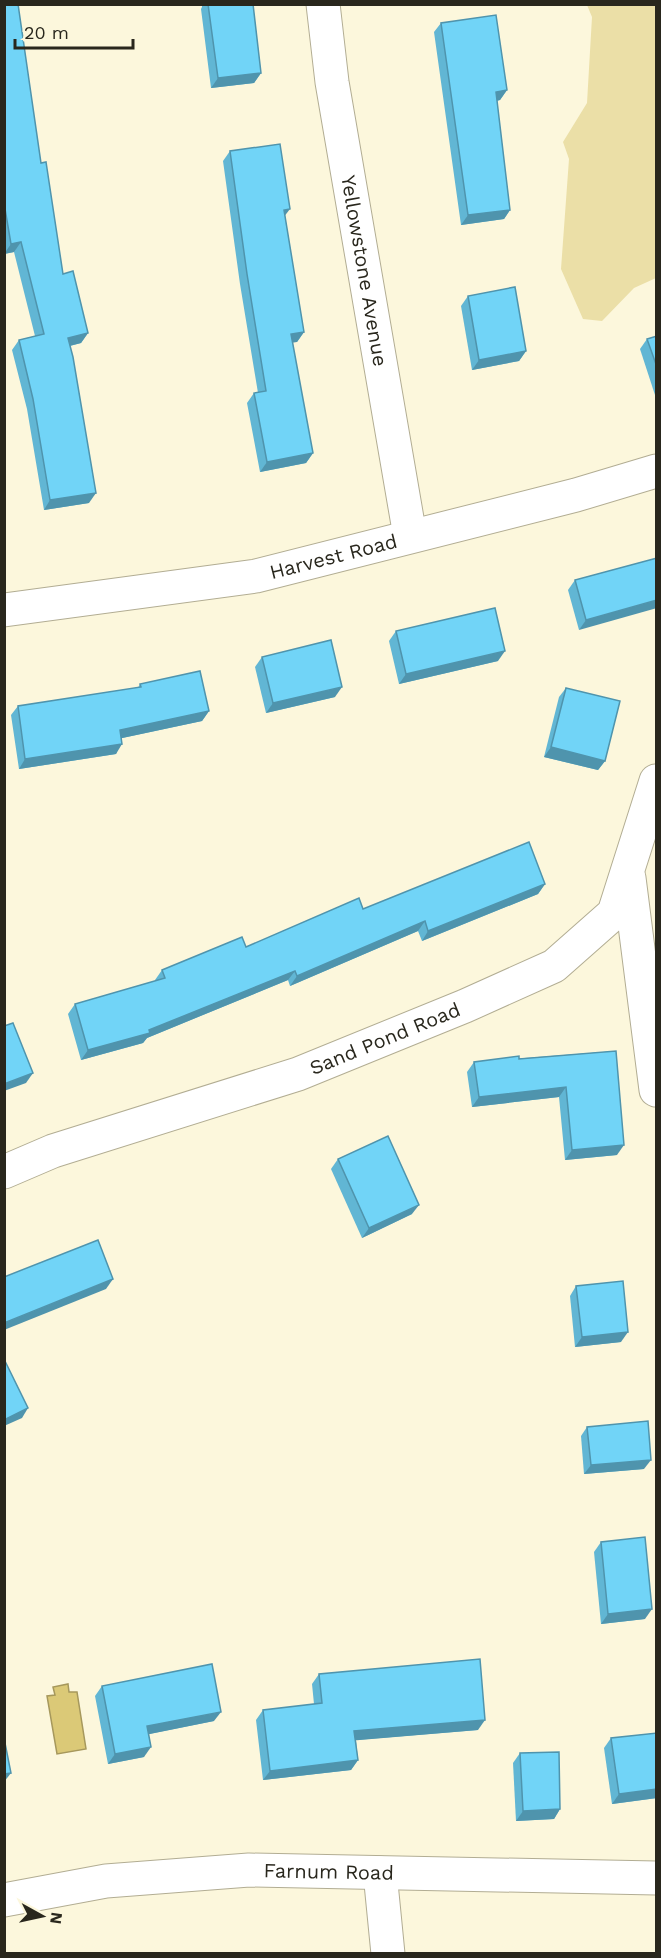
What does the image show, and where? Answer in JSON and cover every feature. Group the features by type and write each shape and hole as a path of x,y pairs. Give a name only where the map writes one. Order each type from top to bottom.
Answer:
{"street":[{"name":"Yellowstone Avenue","path":"322,4 332,82 410,536"},
{"name":"Harvest Road","path":"4,610 256,576 576,495 657,471"},
{"name":"Sand Pond Road","path":"4,1172 53,1151 298,1074 465,1006 554,966 614,913 657,781"},
{"path":"628,869 657,1090"},
{"name":"Farnum Road","path":"4,1900 106,1881 249,1870 657,1878"},
{"path":"380,1873 388,1953"}],"shaded area":[{"path":"587,5 656,5 656,278 634,288 602,321 583,319 561,269 569,159 563,142 587,103 592,17"},
{"path":"68,1684 69,1692 77,1692 86,1749 57,1754 47,1696 55,1695 53,1687"}],"building":[{"path":"4,4 18,4 41,163 46,162 63,274 73,271 88,333 68,338 96,493 50,500 33,399 19,340 44,334 21,242 11,244 4,203"},
{"path":"208,4 253,4 261,73 218,78"},
{"path":"496,15 507,90 496,92 510,210 468,215 441,23"},
{"path":"280,144 290,209 284,210 304,332 291,334 313,453 267,462 254,393 266,391 230,151"},
{"path":"515,287 526,351 479,360 468,296"},
{"path":"657,336 657,367 647,339"},
{"path":"657,558 657,600 586,620 575,580"},
{"path":"495,608 505,651 406,674 396,631"},
{"path":"331,640 342,687 273,703 262,657"},
{"path":"200,671 209,711 120,730 122,744 25,759 18,706 141,687 140,684"},
{"path":"566,688 620,701 605,761 551,747"},
{"path":"529,842 545,884 428,931 425,921 297,976 295,971 149,1030 150,1033 88,1050 75,1004 165,978 162,970 242,937 246,947 359,898 363,909"},
{"path":"13,1023 33,1073 4,1084 4,1026"},
{"path":"616,1051 624,1145 572,1150 566,1087 479,1097 474,1062 519,1056 519,1059"},
{"path":"388,1136 419,1205 369,1228 338,1159"},
{"path":"98,1240 113,1279 4,1323 4,1277"},
{"path":"623,1281 628,1332 582,1337 576,1286"},
{"path":"4,1359 28,1408 4,1420"},
{"path":"648,1421 651,1460 591,1465 587,1427"},
{"path":"645,1537 652,1609 608,1614 601,1542"},
{"path":"480,1659 485,1720 354,1731 358,1760 270,1771 263,1710 322,1703 319,1674"},
{"path":"212,1664 221,1712 147,1726 151,1747 115,1754 102,1686"},
{"path":"657,1733 657,1789 619,1794 611,1738"},
{"path":"4,1738 11,1773 4,1774"},
{"path":"559,1752 560,1809 523,1811 520,1753"}]}
